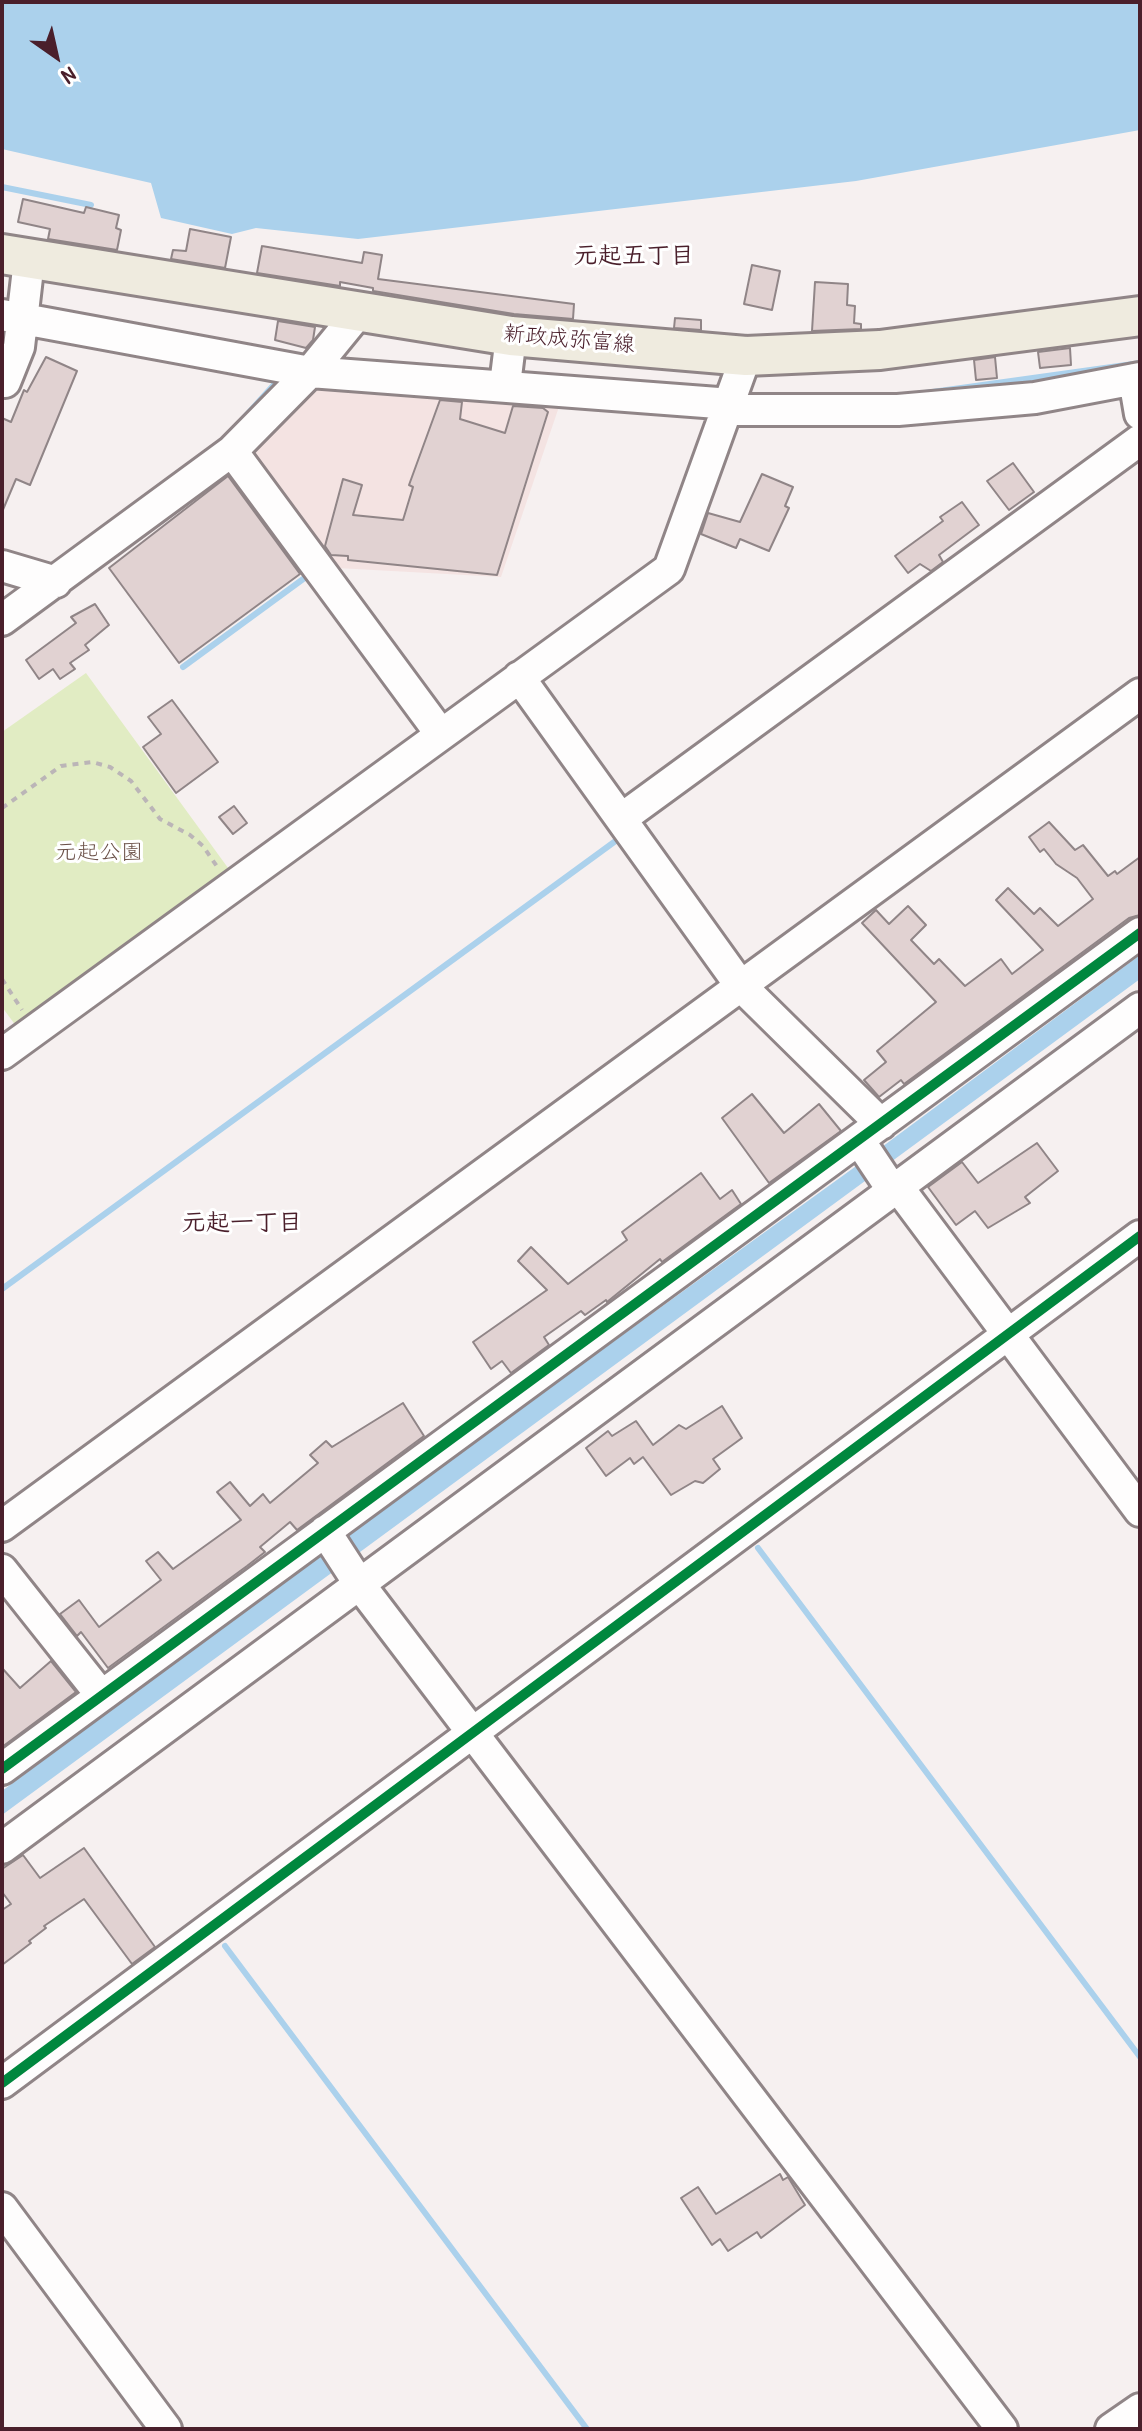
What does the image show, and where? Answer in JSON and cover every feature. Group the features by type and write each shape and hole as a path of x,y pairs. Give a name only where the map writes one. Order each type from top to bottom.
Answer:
{"main road":[{"name":"新政成弥富線","path":"15,257 511,336 746,356 880,350 1140,316"}],"street":[{"path":"5,382 19,347 11,317 15,257"},
{"path":"2,620 232,451 310,372 359,312"},
{"path":"11,317 310,372 505,385 729,407 898,410 1035,398 1137,379 1140,414"},
{"path":"505,385 511,336"},
{"path":"2,1054 669,569 746,356"},
{"path":"621,819 1140,440"},
{"path":"232,451 440,733"},
{"path":"2,566 56,582"},
{"path":"519,677 740,985 868,1137 892,1186 1140,1511"},
{"path":"2,1526 1140,694"},
{"path":"2,1769 101,1695 327,1536 1140,933"},
{"path":"2,1848 357,1579 1140,1008"},
{"path":"2,2083 1009,1337 1140,1236"},
{"path":"327,1536 1002,2429"},
{"path":"2,1570 101,1695"},
{"path":"2,2208 166,2429"},
{"path":"1111,2429 1140,2409"}],"path":[{"path":"2,808 61,766 92,762 110,767 131,781 160,819 190,835 203,846 232,886"},
{"path":"2,979 36,1029"}],"shaded area":[{"path":"316,377 562,398 501,577 337,568 321,548 317,550 249,449"}],"green space":[{"name":"元起公園","path":"86,673 231,872 19,1030 2,1007 2,732"}],"water":[{"path":"2,2 1140,2 1140,130 856,181 358,239 256,228 232,234 161,218 151,183 2,149"},
{"path":"1140,360 1140,366 1056,380 899,399 745,400 747,392 896,394"},
{"path":"1140,955 1140,979 2,1815 2,1791 343,1537 859,1164"}],"building":[{"path":"23,199 84,213 86,207 119,215 116,228 121,230 117,250 48,239 50,229 18,222"},
{"path":"190,229 231,237 225,268 171,259 173,250 186,251"},
{"path":"262,246 362,263 364,252 382,255 378,279 574,304 573,319 514,314 373,291 373,288 340,282 340,286 257,273"},
{"path":"752,265 780,271 772,310 744,304"},
{"path":"815,282 848,284 847,305 855,306 854,323 861,324 861,329 812,331"},
{"path":"675,318 701,320 701,330 674,328"},
{"path":"278,321 315,327 313,340 306,348 275,340"},
{"path":"1070,348 1071,365 1040,368 1038,352"},
{"path":"46,357 77,371 30,485 16,479 2,512 2,418 11,422 24,390 27,392"},
{"path":"995,357 997,378 976,380 974,360"},
{"path":"440,400 462,402 460,419 505,433 513,406 543,408 548,412 497,575 348,560 348,556 331,555 325,546 343,479 362,485 353,515 403,520 413,487 409,485"},
{"path":"1013,463 1034,492 1009,510 987,481"},
{"path":"762,474 793,487 785,506 789,508 769,551 740,539 736,548 701,534 708,513 740,522"},
{"path":"228,476 300,574 179,663 109,568"},
{"path":"962,502 979,525 939,555 943,562 931,571 920,564 908,573 895,556 943,521 940,517"},
{"path":"95,604 109,625 85,645 89,650 70,663 75,669 60,679 53,669 39,679 26,660 76,623 71,617"},
{"path":"172,700 218,762 176,793 143,747 161,734 148,717"},
{"path":"234,806 247,823 233,834 219,817"},
{"path":"1049,822 1075,850 1083,845 1108,876 1115,871 1117,874 1140,857 1140,915 1129,918 904,1084 901,1080 879,1097 864,1080 886,1062 877,1051 936,1002 862,923 876,910 889,924 908,906 926,925 911,940 934,964 939,959 965,986 1001,959 1012,974 1043,950 996,900 1008,888 1034,914 1040,908 1058,926 1093,899 1077,878 1056,864 1044,849 1040,852 1029,837"},
{"path":"752,1094 784,1133 819,1104 841,1131 769,1183 722,1118"},
{"path":"1037,1143 1058,1171 1025,1197 1030,1203 988,1228 975,1211 956,1225 928,1187 962,1162 978,1183"},
{"path":"701,1173 720,1199 732,1190 741,1204 662,1262 660,1259 607,1302 585,1315 581,1311 544,1337 549,1345 511,1373 502,1361 491,1369 473,1342 547,1290 518,1261 531,1247 568,1284 627,1240 622,1232"},
{"path":"403,1403 424,1436 297,1530 290,1522 260,1547 265,1552 108,1668 81,1632 77,1636 60,1614 79,1600 99,1627 161,1580 146,1561 158,1552 173,1569 241,1520 217,1492 230,1482 250,1506 263,1494 270,1503 318,1463 310,1455 326,1441 332,1447"},
{"path":"722,1406 742,1438 713,1459 720,1469 703,1483 695,1481 671,1495 643,1457 634,1464 630,1458 606,1476 586,1448 608,1431 612,1436 636,1421 653,1445 679,1425 686,1429"},
{"path":"51,1661 76,1692 2,1747 2,1668 20,1688"},
{"path":"84,1848 155,1947 132,1964 84,1899 44,1926 46,1928 29,1941 31,1943 2,1965 2,1910 11,1904 2,1892 2,1869 23,1855 40,1878"},
{"path":"780,2174 783,2180 788,2177 805,2205 761,2238 757,2232 728,2251 720,2239 712,2245 681,2198 698,2187 716,2214"}],"waterway":[{"path":"2,187 91,205"},
{"path":"242,420 281,377"},
{"path":"183,667 310,574 308,572"},
{"path":"2,1289 621,837"},
{"path":"758,1548 1140,2057"},
{"path":"225,1946 587,2429"}],"cycle path":[{"path":"2,1769 1140,933"},
{"path":"2,2083 1140,1236"}],"district":[{"name":"元起五丁目","path":"634,257"},
{"name":"元起一丁目","path":"242,1224"}]}
